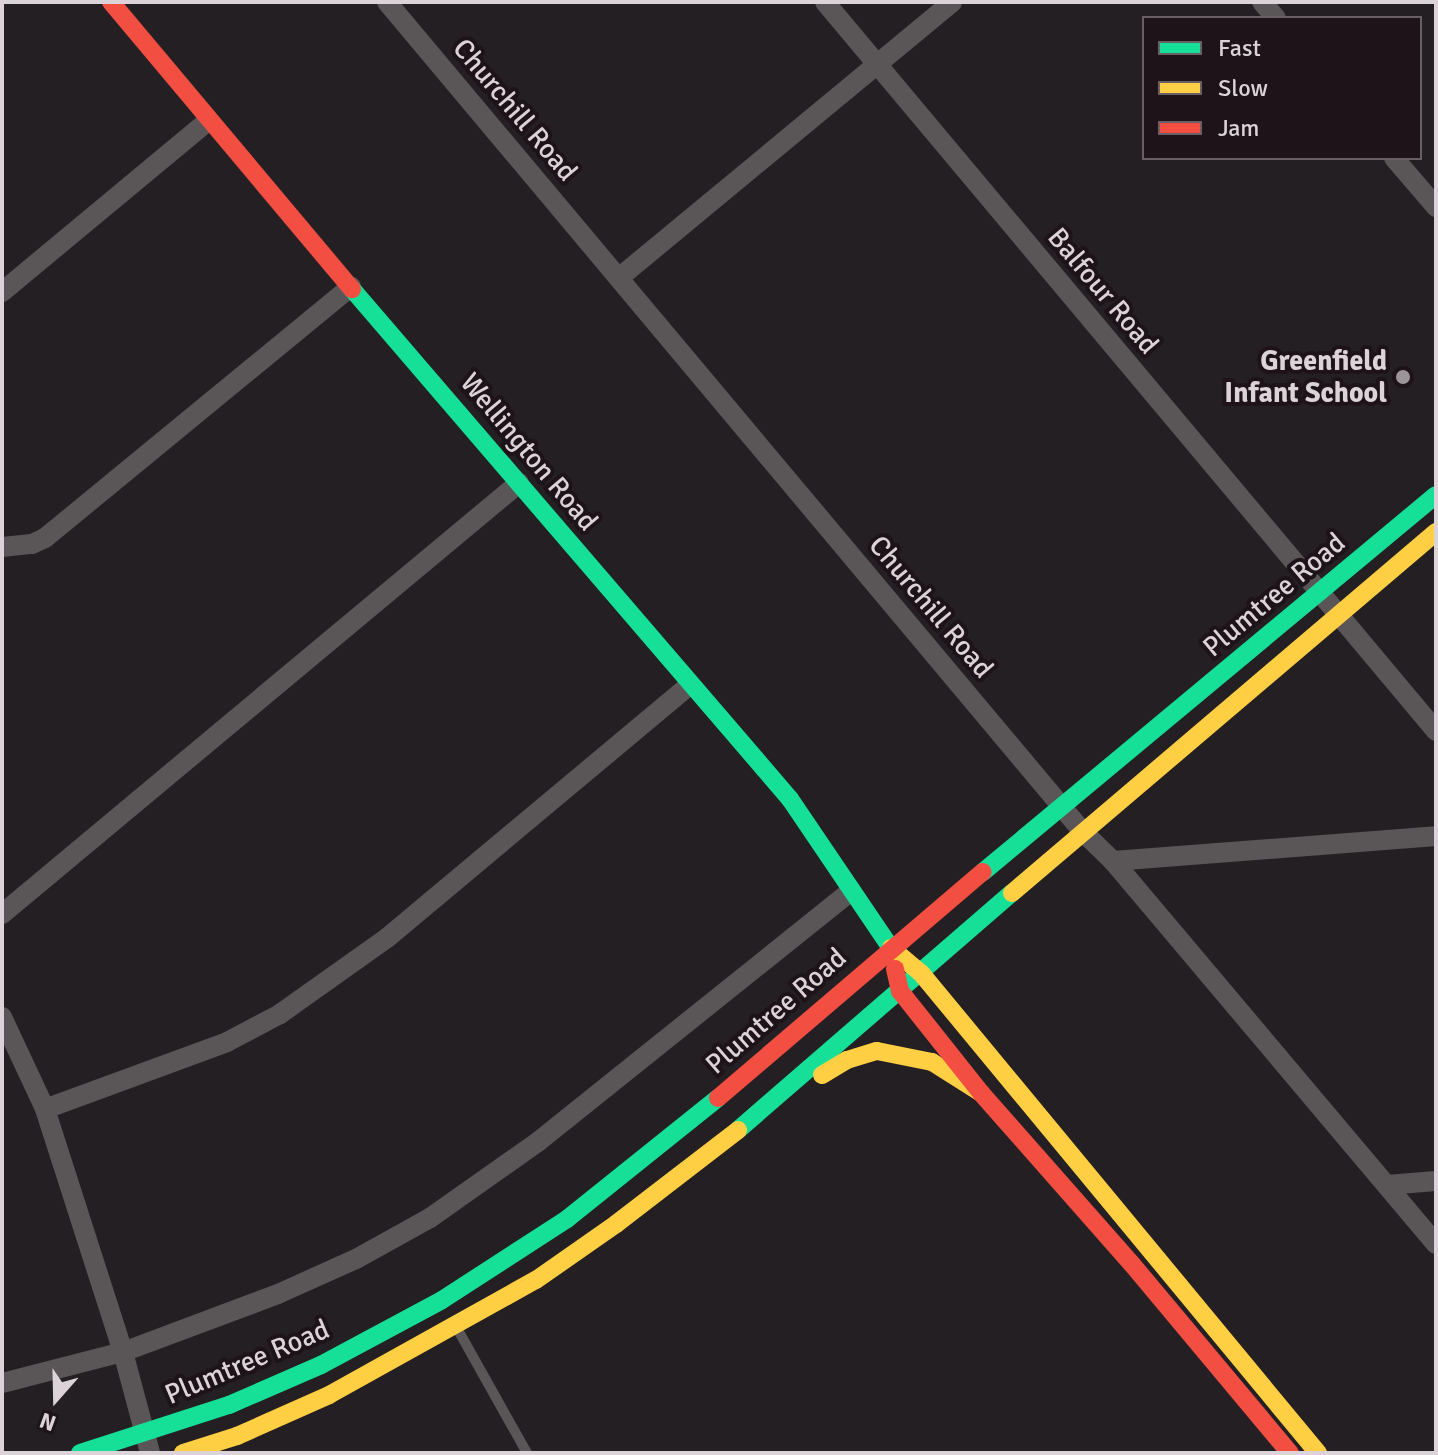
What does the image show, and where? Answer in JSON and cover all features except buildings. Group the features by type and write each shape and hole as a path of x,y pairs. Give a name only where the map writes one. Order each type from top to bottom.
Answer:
{"main road":[{"name":"Wellington Road","path":"111,2 208,121 790,799 891,948"},
{"name":"Plumtree Road","path":"80,1453 148,1443 321,1365 442,1300 567,1219 727,1091 891,948 1320,595 1436,495"},
{"name":"Plumtree Road","path":"183,1453 237,1436 329,1395 457,1327 536,1280 594,1240 771,1104 1082,831 1436,532"},
{"path":"891,948 921,973 1318,1453"},
{"path":"891,948 900,991 981,1093 1131,1263 1290,1453"},
{"path":"771,1104 847,1060 877,1051 932,1062 981,1093"}],"street":[{"name":"Churchill Road","path":"387,2 1082,831 1113,861 1436,1244"},
{"name":"Balfour Road","path":"825,2 1436,731"},
{"path":"620,277 952,2"},
{"path":"2,292 208,121"},
{"path":"1396,160 1436,207"},
{"path":"2,547 32,544 45,538 351,287"},
{"path":"2,914 519,483"},
{"path":"45,1109 227,1042 280,1014 387,938 690,685"},
{"path":"1113,861 1436,836"},
{"path":"2,1383 123,1352 278,1294 356,1259 430,1218 539,1141 851,891"},
{"path":"2,1017 45,1109 123,1352 148,1443"},
{"path":"1387,1185 1436,1181"}],"lane":[{"path":"442,1300 527,1453"}],"traffic: fast":[{"path":"352,289 790,799 891,948"},
{"path":"983,872 1436,495"},
{"path":"738,1130 1012,893"},
{"path":"80,1453 229,1405 321,1365 442,1300 567,1219 718,1098"}],"traffic: slow":[{"path":"1012,893 1436,532"},
{"path":"891,948 921,973 1318,1453"},
{"path":"822,1075 847,1060 877,1051 932,1062 981,1093"},
{"path":"183,1453 237,1436 329,1395 536,1280 616,1224 738,1130"}],"traffic: jam":[{"path":"111,2 352,289"},
{"path":"718,1098 983,872"},
{"path":"895,969 900,991 981,1093 1131,1263 1290,1453"}],"place":[{"name":"Greenfield Infant School","path":"1403,377"}]}
